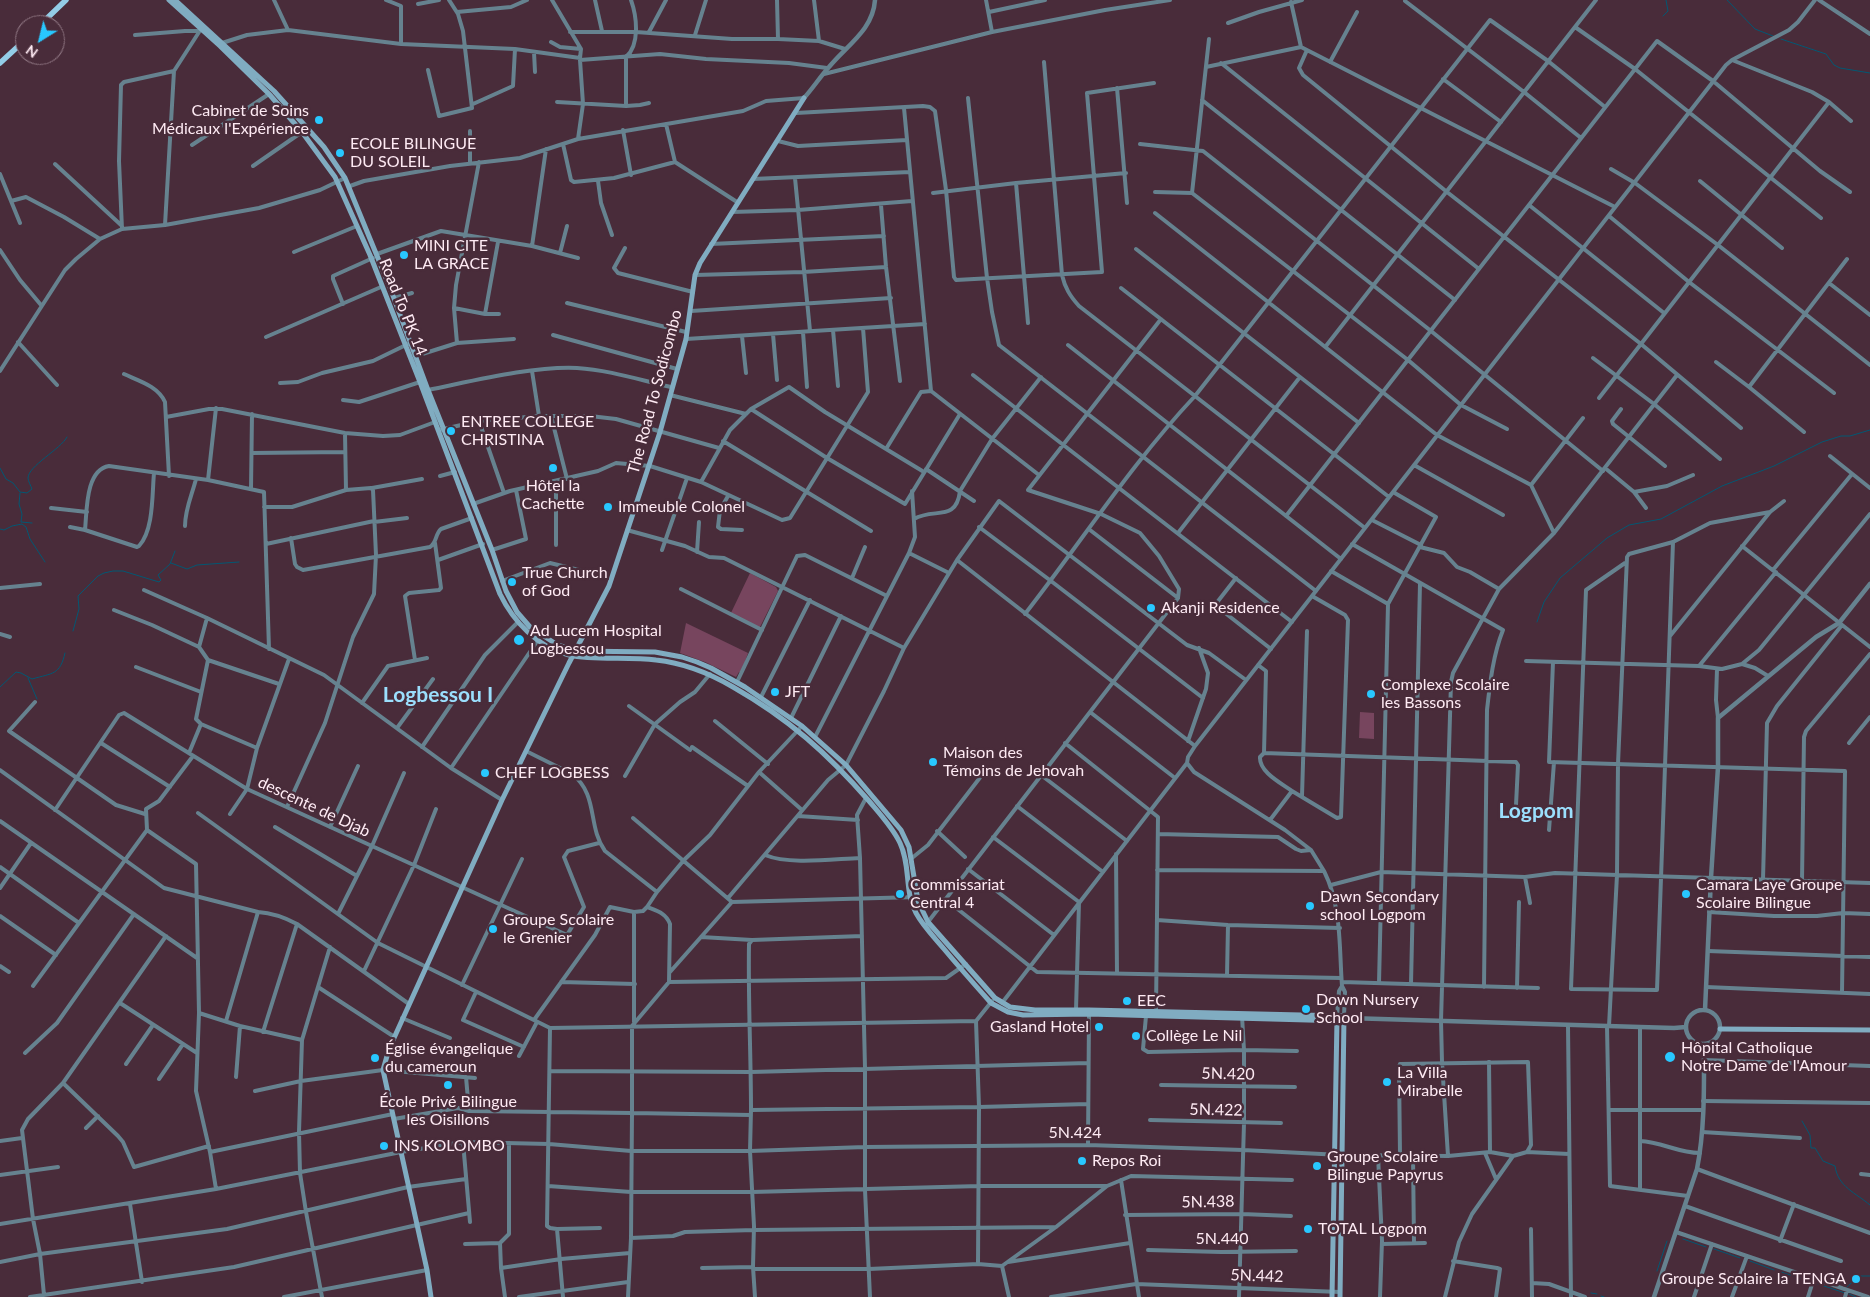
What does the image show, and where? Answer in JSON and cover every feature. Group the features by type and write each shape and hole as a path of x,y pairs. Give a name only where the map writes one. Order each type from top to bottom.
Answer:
{"main road":[{"name":"Road To PK 14","path":"169,0 269,94 302,132 338,181 435,422 441,430 473,504 512,603 522,620 563,650"},
{"name":"Road To PK 14","path":"175,0 274,91 324,148 350,186 411,342 455,472 500,594 518,622 538,640 563,650"},
{"path":"50,15 64,1"},
{"path":"0,63 15,49"},
{"name":"The Road To Sodicombo","path":"384,1070 393,1036 502,800 609,586 650,466 686,339 695,275 711,244 804,98"},
{"path":"563,650 574,653 660,660 680,664 710,674 815,737 846,765 901,830 912,858 917,897 928,922 995,998 1002,1003 1018,1009 1346,1018 1341,1155 1340,1295"},
{"path":"574,653 668,654 711,668 737,682 791,718 841,769 900,843 906,862 909,898 921,922 991,1003 1008,1012 1023,1015 1089,1014 1146,1016 1156,1013"},
{"path":"1332,1294 1337,1018"},
{"path":"1720,1029 1870,1030"},
{"path":"384,1070 400,1152 427,1270 431,1297"}],"street":[{"path":"274,0 288,30"},
{"path":"386,0 394,1 401,6 402,44"},
{"path":"418,4 439,0"},
{"path":"428,70 439,116 470,110 473,104 464,31 457,12 449,0"},
{"path":"457,12 512,7 527,0"},
{"path":"552,0 581,49 583,104 578,139"},
{"path":"594,0 602,31"},
{"path":"626,106 626,57 632,50 636,32 631,0"},
{"path":"649,32 666,0"},
{"path":"695,35 706,0"},
{"path":"777,0 778,39"},
{"path":"814,0 819,42"},
{"path":"350,186 364,181 470,163 520,158 578,139 743,111 766,101 804,98 827,68 867,26 874,11 875,0"},
{"path":"986,0 992,32"},
{"path":"989,12 1045,0"},
{"path":"824,74 992,32 1170,0"},
{"path":"1228,23 1302,0"},
{"path":"1326,346 1596,0"},
{"path":"1002,1003 1187,763 1188,757 1195,746 1713,81 1732,60 1789,30 1798,22 1815,0"},
{"path":"1819,0 1870,34"},
{"path":"1405,1 1468,48 1581,138"},
{"path":"1291,2 1301,47"},
{"path":"1330,62 1357,12"},
{"path":"1025,614 1071,556 1143,456 1168,425 1196,396 1490,20 1548,61 1605,107"},
{"path":"1575,27 1635,69 1821,218"},
{"path":"135,35 200,30"},
{"path":"165,225 174,70 200,30"},
{"path":"222,43 247,35 288,30 402,44 515,49 580,59 660,54 706,59 789,63 827,68"},
{"path":"570,32 649,32 732,39 778,39 819,42 845,49"},
{"path":"1192,193 1209,39"},
{"path":"1286,516 1657,40 1713,81 1828,178 1850,192"},
{"path":"551,42 560,47 581,49"},
{"path":"1206,67 1301,47 1615,207"},
{"path":"473,104 513,86 515,49"},
{"path":"1307,50 1299,65 1300,72 1446,192 1641,344 1741,428"},
{"path":"534,52 535,72"},
{"path":"1732,60 1812,92 1829,102 1850,121"},
{"path":"1044,62 1062,275 1070,296 1079,306 1365,528"},
{"path":"1222,63 1478,270"},
{"path":"122,227 119,161 121,85 124,82 174,70"},
{"path":"1443,80 1501,122"},
{"path":"796,112 922,106 930,107 935,112 946,190 954,277 959,281 1102,272 1087,93 1154,83"},
{"path":"1117,88 1128,203"},
{"path":"192,145 269,94"},
{"path":"968,98 987,278 999,345 1316,591"},
{"path":"1202,100 1455,300"},
{"path":"557,102 626,106 649,102"},
{"path":"1599,398 1829,102"},
{"path":"904,108 931,391"},
{"path":"666,124 675,162 737,202"},
{"path":"623,130 631,174"},
{"path":"470,131 470,163"},
{"path":"253,166 302,132"},
{"path":"778,141 798,146 907,140"},
{"path":"563,144 572,182 598,181 675,162"},
{"path":"1140,144 1203,152 1431,331 1566,441 1634,492 1646,508"},
{"path":"532,246 546,148"},
{"path":"457,343 454,308 456,284 479,162"},
{"path":"54,164 122,227"},
{"path":"1611,169 1635,183 1718,245 1870,365"},
{"path":"753,179 910,172"},
{"path":"934,193 946,190 1126,173"},
{"path":"0,174 20,223"},
{"path":"0,371 65,270 100,239 122,227 165,225 259,208 320,190 345,178"},
{"path":"795,178 810,331"},
{"path":"598,181 601,203 612,235"},
{"path":"1700,181 1782,248"},
{"path":"1016,183 1028,323"},
{"path":"1155,192 1192,193 1408,360 1461,405 1507,429"},
{"path":"11,201 28,198 100,239"},
{"path":"732,212 881,205 912,201"},
{"path":"881,205 886,267 895,326 900,380"},
{"path":"1529,205 1664,314"},
{"path":"1156,213 1438,435 1532,485 1554,533"},
{"path":"1609,216 1689,282 1834,393"},
{"path":"294,252 357,226"},
{"path":"560,253 567,226"},
{"path":"343,304 333,276 377,256 441,231 498,242 532,246 578,258"},
{"path":"711,244 884,236"},
{"path":"485,314 498,242"},
{"path":"625,248 614,268 618,273 693,292"},
{"path":"1136,249 1359,423"},
{"path":"0,250 20,280 41,305"},
{"path":"1749,386 1847,259"},
{"path":"695,275 803,272 886,267"},
{"path":"1829,283 1870,315"},
{"path":"266,337 381,287"},
{"path":"1121,288 1389,497"},
{"path":"394,298 412,293"},
{"path":"691,310 891,298"},
{"path":"567,303 686,332"},
{"path":"454,308 485,314 499,314"},
{"path":"928,922 1178,598 1180,589 1149,542 1140,533 1101,514 1028,490 1161,319"},
{"path":"686,339 925,324"},
{"path":"473,504 504,493 598,471 616,463 650,466 700,482 782,520 786,520 790,518 868,392 863,328"},
{"path":"833,330 838,386"},
{"path":"802,332 807,387"},
{"path":"773,334 776,380"},
{"path":"553,335 677,369"},
{"path":"742,336 746,373"},
{"path":"416,356 457,343 514,339"},
{"path":"18,342 57,385"},
{"path":"280,383 298,382 322,373 373,361 411,342"},
{"path":"1068,345 1341,560"},
{"path":"1593,358 1654,404 1720,459"},
{"path":"0,359 4,365"},
{"path":"1716,362 1749,386 1804,432"},
{"path":"428,390 532,371 578,368 672,387"},
{"path":"532,371 539,416"},
{"path":"124,374 149,385 162,395 166,402 169,476"},
{"path":"1448,1156 1441,1021 1451,678 1499,589 1554,533 1677,374"},
{"path":"973,375 1292,622"},
{"path":"1178,533 1300,377"},
{"path":"914,519 921,515 949,512 953,509 959,499 960,491 992,439 1041,378"},
{"path":"343,400 359,402 420,382"},
{"path":"700,482 723,441 750,409 789,387 847,425 974,501"},
{"path":"886,449 921,392 931,391 1039,475"},
{"path":"670,395 746,414"},
{"path":"166,417 216,408 345,433 382,436 400,435 435,422"},
{"path":"208,480 216,408"},
{"path":"750,409 827,458 905,504 960,414"},
{"path":"1621,410 1612,422 1613,424 1665,466"},
{"path":"251,489 252,414"},
{"path":"441,430 479,421 539,416 590,416 616,419 719,448"},
{"path":"551,416 567,479"},
{"path":"1532,485 1584,418"},
{"path":"479,421 504,493"},
{"path":"345,433 346,490"},
{"path":"723,441 871,531"},
{"path":"252,453 345,452"},
{"path":"1830,456 1870,488"},
{"path":"1414,465 1503,515"},
{"path":"85,530 91,483 96,473 104,466 169,476 196,478 264,492 269,649"},
{"path":"440,476 455,472"},
{"path":"70,527 137,547 140,546 148,527 154,473"},
{"path":"1699,666 1852,474"},
{"path":"1634,492 1667,486 1693,475"},
{"path":"185,526 186,508 191,499 196,478"},
{"path":"662,550 687,478"},
{"path":"264,507 292,507 346,490 372,488 422,479"},
{"path":"556,481 556,545"},
{"path":"287,807 325,722 353,637 374,594 376,555 372,488"},
{"path":"492,550 526,539 516,490"},
{"path":"815,737 909,554 915,537 912,491"},
{"path":"1379,983 1388,604 1436,517 1393,492"},
{"path":"728,496 720,510 718,527 721,529 742,530"},
{"path":"670,972 701,937 802,810 828,780 846,765 904,648 957,560 979,527 1000,501 1158,624 1187,645 1209,653 1246,680"},
{"path":"1670,636 1770,512 1784,501"},
{"path":"51,508 87,512"},
{"path":"1688,1196 1610,1186 1608,1026 1616,875 1625,563 1629,554 1673,542 1710,523 1770,512"},
{"path":"1526,661 1699,666 1717,669 1742,664 1760,650 1870,514"},
{"path":"266,544 374,521 407,518"},
{"path":"290,538 295,564 303,570 376,555 430,547 435,543 441,529 472,518"},
{"path":"1372,520 1420,546 1444,553 1457,567 1470,572 1499,589"},
{"path":"697,552 699,522"},
{"path":"979,527 1203,698"},
{"path":"627,530 666,541 709,557 724,558 904,648"},
{"path":"1090,530 1178,598"},
{"path":"1625,563 1586,590 1571,989 1657,990 1673,542"},
{"path":"415,660 405,596 409,593 439,590 441,588 435,543"},
{"path":"438,560 483,544"},
{"path":"1352,544 1503,630 1498,644 1489,690 1486,729 1484,987"},
{"path":"1742,546 1870,647"},
{"path":"852,578 865,547"},
{"path":"737,682 782,586 797,556 800,554 887,596"},
{"path":"909,554 949,573"},
{"path":"957,560 1195,746"},
{"path":"502,581 550,563 583,571"},
{"path":"1331,571 1388,604"},
{"path":"1236,578 1215,605 1271,649"},
{"path":"1412,984 1420,583"},
{"path":"0,588 40,584"},
{"path":"1763,880 1764,769 1767,723 1771,714 1870,584"},
{"path":"681,589 762,630"},
{"path":"144,590 207,618 324,675 451,768 502,800"},
{"path":"1258,665 1266,671 1264,753 1260,757 1263,767 1267,773 1292,790 1337,818 1340,818 1344,757 1348,620 1345,615 1312,596"},
{"path":"761,697 810,600"},
{"path":"114,610 199,646 208,660 279,684"},
{"path":"791,718 841,616"},
{"path":"199,646 207,618"},
{"path":"422,747 485,655 518,622"},
{"path":"1718,718 1816,637 1840,624"},
{"path":"1302,796 1307,630"},
{"path":"0,634 10,637"},
{"path":"451,768 538,640"},
{"path":"1188,741 1203,698 1208,673 1199,648"},
{"path":"1802,881 1804,744 1806,731 1870,654"},
{"path":"362,703 388,666 427,658"},
{"path":"230,814 246,789 257,748 289,659"},
{"path":"208,660 196,719 201,724 257,748"},
{"path":"1553,662 1548,762 1845,771 1842,993"},
{"path":"1742,664 1755,668 1768,676"},
{"path":"136,667 201,692"},
{"path":"1705,1010 1718,767 1717,669"},
{"path":"625,776 655,724 680,702 695,692 710,674"},
{"path":"397,728 433,679"},
{"path":"35,702 9,731 116,805 145,814"},
{"path":"629,706 748,786"},
{"path":"1090,712 1175,778"},
{"path":"55,810 119,715 124,713 246,789 567,935 584,908 564,857 568,851 599,843"},
{"path":"1849,743 1870,717"},
{"path":"715,721 768,764"},
{"path":"33,986 147,830 146,809 156,804 170,787 191,755 201,724"},
{"path":"519,1056 536,1021 595,935 610,907 634,912 643,911 684,860 710,835 748,786 800,728"},
{"path":"101,743 170,787"},
{"path":"1065,744 1158,817 1156,1013"},
{"path":"526,752 572,774 585,786 588,791 599,843 605,851 657,892"},
{"path":"1264,753 1516,762 1518,764 1516,805"},
{"path":"1549,830 1554,762"},
{"path":"1187,763 1194,772 1270,820 1310,850 1324,871 1331,885 1340,928 1342,982 1345,992 1346,1018 1686,1027"},
{"path":"330,827 358,766"},
{"path":"0,770 164,888 258,912 273,913 297,924 409,1004"},
{"path":"760,772 802,810"},
{"path":"338,914 372,847 404,773"},
{"path":"912,858 928,845 982,775"},
{"path":"1041,775 1126,841"},
{"name":"descente de Djab","path":"246,789 372,847"},
{"path":"1270,820 1292,790"},
{"path":"866,798 858,811 858,820 866,1108 865,1190 870,1297"},
{"path":"1017,806 1102,872"},
{"path":"364,972 414,865 436,809"},
{"path":"198,812 378,943 550,1028 633,1024 976,1021"},
{"path":"797,816 858,820"},
{"path":"633,818 730,900 917,897"},
{"path":"0,821 198,958"},
{"path":"275,827 357,876"},
{"path":"147,830 196,864 199,1013 196,1091 209,1146 216,1190"},
{"path":"937,832 965,857"},
{"path":"1158,834 1278,837 1296,849 1301,851 1310,850"},
{"path":"993,837 1080,902"},
{"path":"0,888 31,842"},
{"path":"1116,854 1117,974"},
{"path":"765,855 774,859 789,860 860,858"},
{"path":"462,985 522,859"},
{"path":"0,867 79,923"},
{"path":"968,869 1054,935"},
{"path":"1157,870 1324,871"},
{"path":"1331,885 1382,872 1525,877 1555,873 1870,883"},
{"path":"1525,877 1530,903"},
{"path":"945,899 1036,972 1227,976 1342,982 1538,988"},
{"path":"1076,1010 1080,902"},
{"path":"1517,988 1519,902"},
{"path":"633,1024 669,982 670,924 668,918 663,913 647,907"},
{"path":"226,1021 258,912"},
{"path":"628,1297 631,1238 632,1072 635,984 634,912"},
{"path":"1709,912 1791,916 1843,913 1870,914"},
{"path":"25,1053 57,1023 134,914"},
{"path":"0,916 56,955"},
{"path":"1157,920 1228,925 1340,928"},
{"path":"264,1032 297,924"},
{"path":"1227,976 1228,925"},
{"path":"45,1296 22,1130 28,1119 64,1083 166,936"},
{"path":"701,937 752,940 862,936"},
{"path":"752,940 749,944 748,980 751,1024 750,1151 755,1297"},
{"path":"322,1297 311,1249 300,1173 298,1132 302,1040 330,947"},
{"path":"1708,951 1870,957"},
{"path":"669,982 946,978 966,964"},
{"path":"0,966 9,972"},
{"path":"561,982 635,984"},
{"path":"1337,1018 1339,991 1342,982"},
{"path":"318,987 393,1036"},
{"path":"1706,987 1870,994"},
{"path":"476,992 463,1020 524,1047"},
{"path":"978,1264 977,1229 980,1186 976,1021 995,998"},
{"path":"120,1003 197,1053"},
{"path":"1705,1010 1717,1016 1720,1029 1715,1040 1704,1044 1691,1039 1686,1027 1688,1018 1692,1014 1696,1011 1705,1010"},
{"path":"199,1013 240,1026 302,1040"},
{"path":"1088,1145 1089,1014"},
{"path":"1240,1297 1244,1123 1242,1015"},
{"path":"1146,1016 1143,1049 1148,1052 1297,1051"},
{"path":"402,1018 450,1038"},
{"path":"126,1064 153,1024"},
{"path":"1568,1025 1571,1295"},
{"path":"236,1077 240,1026"},
{"path":"1640,1027 1640,1190"},
{"path":"550,1028 548,1226 557,1229 600,1228"},
{"path":"159,1079 184,1044"},
{"path":"1654,1297 1697,1169 1702,1132 1704,1044"},
{"path":"1704,1060 1870,1066"},
{"path":"1400,1155 1399,1066 1403,1062 1526,1061 1529,1063 1531,1145 1527,1152"},
{"path":"1489,1062 1488,1152 1496,1179"},
{"path":"551,1071 751,1072 1088,1063"},
{"path":"255,1091 301,1081 384,1070 475,1078"},
{"path":"466,1077 469,1111"},
{"path":"64,1083 123,1142 132,1166 136,1168 209,1146"},
{"name":"5N.420","path":"1161,1085 1295,1087"},
{"path":"1703,1100 1870,1103"},
{"path":"751,1110 1088,1104"},
{"path":"210,1152 298,1132 393,1116 458,1108 469,1111 751,1115"},
{"path":"1608,1110 1703,1110"},
{"path":"86,1128 98,1116"},
{"name":"5N.422","path":"1150,1120 1281,1123"},
{"path":"1702,1132 1800,1138"},
{"path":"0,1141 22,1138"},
{"path":"1640,1141 1660,1143 1688,1153 1700,1153"},
{"path":"463,1142 470,1222"},
{"name":"5N.424","path":"0,1224 216,1190 400,1152 463,1142 549,1144 631,1152 979,1145 1088,1145 1335,1155 1448,1156 1488,1152 1513,1156"},
{"path":"505,1297 500,1244 509,1234 509,1143"},
{"path":"1445,1297 1453,1262 1465,1228 1472,1214 1513,1156 1527,1152 1570,1154"},
{"path":"1378,1155 1382,1244 1380,1297"},
{"path":"1413,1156 1414,1243"},
{"path":"0,1175 58,1167"},
{"path":"1697,1169 1870,1233"},
{"path":"1861,1174 1870,1175"},
{"path":"1004,1264 1056,1227 1107,1186 1121,1180 1139,1175 1292,1180"},
{"path":"0,1262 40,1254 227,1230 408,1187 466,1179"},
{"path":"1121,1180 1139,1297"},
{"path":"548,1186 631,1192 752,1192 980,1186 1107,1186"},
{"path":"130,1204 142,1282"},
{"path":"1780,1241 1794,1204"},
{"path":"1685,1206 1841,1262"},
{"path":"30,1297 234,1267 469,1213"},
{"name":"5N.438","path":"1126,1215 1242,1214 1291,1216"},
{"path":"631,1238 674,1236 685,1232 754,1230 1056,1227"},
{"path":"557,1229 563,1297"},
{"path":"1531,1229 1532,1297"},
{"path":"1676,1232 1868,1297"},
{"path":"702,1268 869,1269 1004,1264 1130,1243"},
{"path":"1382,1244 1425,1243"},
{"path":"465,1244 500,1244"},
{"path":"1694,1297 1712,1244"},
{"name":"5N.440","path":"1148,1250 1296,1251"},
{"path":"501,1268 561,1259 630,1254"},
{"path":"1732,1297 1747,1256"},
{"path":"1453,1262 1498,1268 1500,1272 1496,1297"},
{"path":"1004,1264 1009,1297"},
{"path":"284,1297 427,1270"},
{"path":"1808,1297 1814,1278"},
{"path":"519,1297 628,1282"},
{"path":"1532,1283 1550,1284 1571,1295 1585,1297"},
{"name":"5N.442","path":"1051,1297 1136,1284 1239,1288 1340,1295"},
{"path":"1845,1297 1847,1290"}],"shaded area":[{"path":"750,573 776,587 778,591 759,629 730,615"},
{"path":"686,623 748,653 741,673 739,672 736,677 705,662 680,653"},
{"path":"1360,712 1374,713 1374,739 1359,738"}],"waterway":[{"path":"1663,16 1668,11 1666,0"},
{"path":"1727,0 1755,29 1773,36"},
{"path":"1781,39 1826,54 1834,65 1840,68 1870,73"},
{"path":"1537,622 1544,602 1560,578 1607,538 1629,525 1661,519 1722,486 1774,466 1822,442 1870,430"},
{"path":"0,468 6,479 13,483 20,492 27,493 32,489 28,479 29,473 64,442 67,437"},
{"path":"20,493 21,522 32,523"},
{"path":"0,529 4,530 22,524 26,527 30,539 45,562"},
{"path":"73,631 79,609 78,596 98,576 113,571 123,571 159,582 161,580 158,575 170,564 175,551"},
{"path":"171,563 187,569 197,565 239,562"},
{"path":"0,687 16,672 32,679 54,672 61,666 65,653"},
{"path":"28,678 37,699"},
{"path":"1802,1121 1810,1135 1811,1148 1815,1148 1823,1161 1835,1166 1840,1179 1848,1189 1870,1205"},
{"path":"1683,1239 1706,1247"},
{"path":"1657,1271 1667,1241"},
{"path":"1714,1249 1740,1258"},
{"path":"1750,1261 1774,1270"},
{"path":"1781,1272 1806,1280"},
{"path":"1847,1287 1859,1276 1870,1276"},
{"path":"1818,1284 1845,1293"},
{"path":"1591,1293 1597,1294"},
{"path":"1849,1294 1856,1297"}],"place":[{"name":"Cabinet de Soins Médicaux l'Expérience","path":"319,120"},
{"name":"ECOLE BILINGUE DU SOLEIL","path":"340,153"},
{"name":"MINI CITE LA GRACE","path":"404,255"},
{"name":"ENTREE COLLEGE CHRISTINA","path":"451,431"},
{"name":"Hôtel la Cachette","path":"553,468"},
{"name":"Immeuble Colonel","path":"608,507"},
{"name":"True Church of God","path":"512,582"},
{"name":"Akanji Residence","path":"1151,608"},
{"name":"Ad Lucem Hospital Logbessou","path":"519,640"},
{"name":"JFT","path":"775,692"},
{"name":"Complexe Scolaire les Bassons","path":"1371,694"},
{"name":"Maison des Témoins de Jehovah","path":"933,762"},
{"name":"CHEF LOGBESS","path":"485,773"},
{"name":"Commissariat Central 4","path":"900,894"},
{"name":"Camara Laye Groupe Scolaire Bilingue","path":"1686,894"},
{"name":"Dawn Secondary school Logpom","path":"1310,906"},
{"name":"Groupe Scolaire le Grenier","path":"493,929"},
{"name":"EEC","path":"1127,1001"},
{"name":"Down Nursery School","path":"1306,1009"},
{"name":"Gasland Hotel","path":"1099,1027"},
{"name":"Collège Le Nil","path":"1136,1036"},
{"name":"Hôpital Catholique Notre Dame de l'Amour","path":"1670,1057"},
{"name":"Église évangelique du cameroun","path":"375,1058"},
{"name":"La Villa Mirabelle","path":"1387,1082"},
{"name":"École Privé Bilingue les Oisillons","path":"448,1085"},
{"name":"INS KOLOMBO","path":"384,1146"},
{"name":"Repos Roi","path":"1082,1161"},
{"name":"Groupe Scolaire Bilingue Papyrus","path":"1317,1166"},
{"name":"TOTAL Logpom","path":"1308,1229"},
{"name":"Groupe Scolaire la TENGA","path":"1856,1279"}],"district":[{"name":"Logbessou I","path":"438,695"},
{"name":"Logpom","path":"1536,811"}]}
